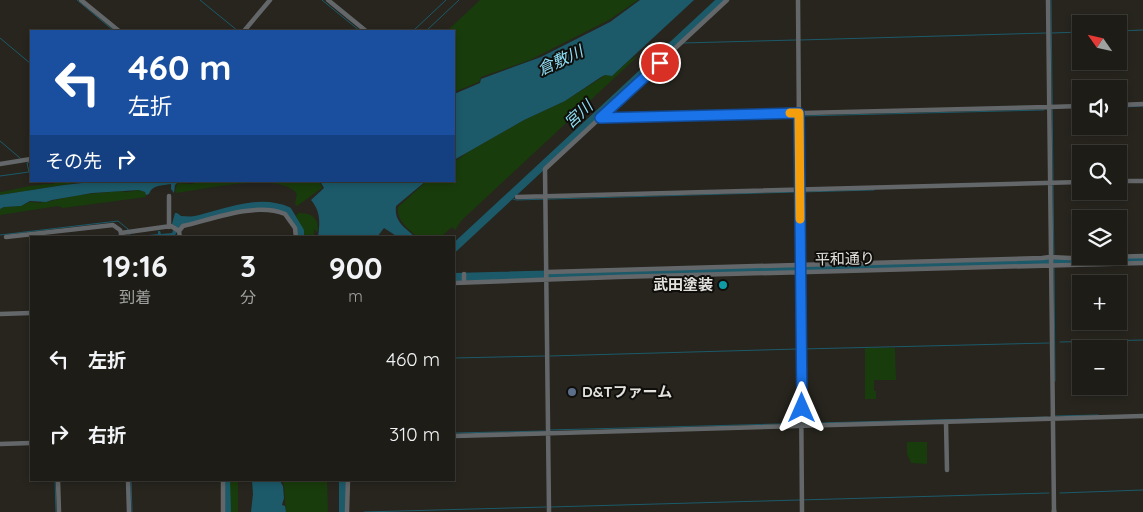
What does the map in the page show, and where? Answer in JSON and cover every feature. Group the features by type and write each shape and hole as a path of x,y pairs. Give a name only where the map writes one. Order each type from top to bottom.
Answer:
{"street":[{"path":"81,0 118,30"},
{"path":"245,30 270,0"},
{"path":"328,0 365,30"},
{"path":"549,508 546,169 727,0"},
{"path":"798,0 802,512"},
{"path":"1048,0 1052,183 1054,512"},
{"path":"1127,105 1143,104"},
{"path":"599,119 1072,106"},
{"path":"0,164 30,159"},
{"path":"1127,181 1143,181"},
{"path":"517,198 1072,182"},
{"path":"169,196 175,229 179,236"},
{"path":"6,237 113,225 120,230 121,235 129,232 175,229 250,210 261,209 286,214 295,228 296,236"},
{"path":"455,282 464,277 800,268 1052,257 1143,256"},
{"name":"平和通り","path":"547,276 800,268 1052,266 1143,263"},
{"path":"0,314 30,313"},
{"path":"455,436 548,431 1143,416"},
{"path":"946,422 947,470"},
{"path":"0,444 30,443"},
{"path":"58,481 59,512"},
{"path":"128,481 129,512"},
{"path":"223,481 223,512"},
{"path":"348,481 348,512"}],"green space":[{"path":"480,0 638,0 609,20 530,60 481,77 479,82 455,92 455,30 448,30"},
{"path":"639,55 461,221 455,230 452,227 442,236 416,236 401,220 398,207 426,182 455,182 455,161 468,152 524,120 565,101 605,75 612,76 630,60"},
{"path":"55,182 85,182 0,195 0,192 34,185 54,184"},
{"path":"199,182 319,182 322,188 297,206 295,204 297,194 289,187 275,184 240,184 176,193 175,190 178,183 191,184"},
{"path":"139,190 145,192 146,197 63,208 58,206 0,215 0,209 21,206 30,202 41,203 43,201 78,195"},
{"path":"298,213 307,214 315,219 318,231 316,232 314,228 314,236 302,236 302,229 296,216"},
{"path":"865,348 895,348 896,380 874,380 876,399 865,399"},
{"path":"907,442 927,442 927,464 911,463 907,454"},
{"path":"229,481 238,481 238,512 229,512"},
{"path":"282,481 327,481 328,512 286,512"}],"water":[{"name":"倉敷川","path":"640,0 694,0 612,76 605,75 601,77 565,101 524,120 455,159 455,94 480,83 481,79 541,57 610,22"},
{"path":"91,182 178,182 175,185 174,193 171,189 171,184 155,187 146,195 145,192 139,190 92,193 46,202 30,201 21,206 0,209 0,195"},
{"path":"321,182 425,182 396,206 398,220 414,236 396,236 384,228 378,236 318,236 319,218 317,209 311,200 324,188"},
{"path":"175,213 181,216 198,217 198,221 182,225 175,235 139,236 158,234 158,231 161,234 172,233 175,226 172,224"},
{"path":"252,481 281,481 284,498 282,505 285,506 286,512 251,512"}],"waterway":[{"path":"77,0 113,30"},
{"path":"200,0 237,30"},
{"path":"322,0 359,30"},
{"path":"414,30 446,0"},
{"path":"427,30 459,0"},
{"name":"宮川","path":"455,247 721,0"},
{"path":"1051,0 1053,181"},
{"path":"1128,31 1143,30"},
{"path":"1052,33 1072,32"},
{"path":"800,40 1046,33"},
{"path":"0,38 30,63"},
{"path":"683,43 796,40"},
{"path":"1127,107 1143,106"},
{"path":"802,116 1044,110"},
{"path":"602,120 798,116"},
{"path":"0,141 20,158"},
{"path":"0,176 29,172 27,163 30,162"},
{"path":"1053,185 1054,264"},
{"path":"801,192 874,190"},
{"path":"508,197 516,200 797,192"},
{"path":"190,221 239,208 252,206 276,207 288,211 300,231 300,236"},
{"path":"0,235 118,221 128,231"},
{"path":"455,277 1143,259"},
{"path":"1054,268 1055,381"},
{"path":"1060,342 1143,340"},
{"path":"802,349 1049,343"},
{"path":"550,356 798,349"},
{"path":"455,358 545,356"},
{"path":"1055,416 1098,415"},
{"path":"549,430 1047,417"},
{"path":"455,433 545,431"},
{"path":"55,481 56,512"},
{"path":"131,481 132,512"},
{"path":"226,481 227,512"},
{"path":"343,481 343,512"},
{"path":"1060,493 1143,490"},
{"path":"550,507 1049,493"},
{"path":"364,512 546,507"}],"slow traffic":[{"path":"790,113 799,113 800,219"}],"place":[{"name":"武田塗装","path":"723,285"},
{"name":"D&Tファーム","path":"572,392"}],"route":[{"path":"660,63 600,118 799,113 802,408"}]}
